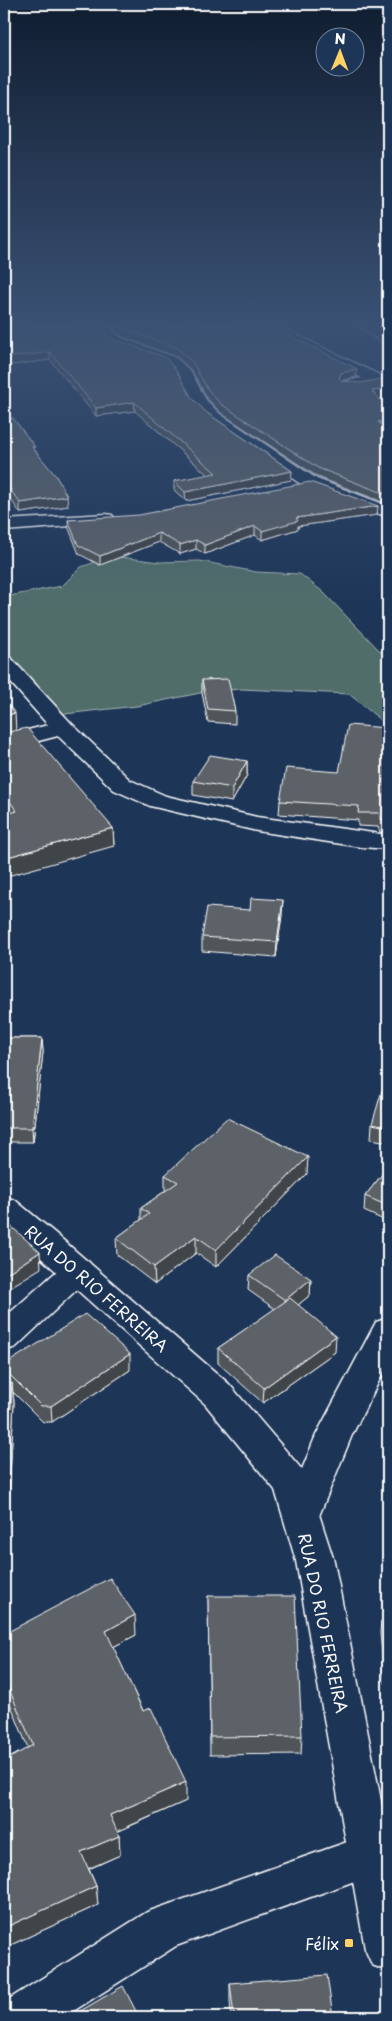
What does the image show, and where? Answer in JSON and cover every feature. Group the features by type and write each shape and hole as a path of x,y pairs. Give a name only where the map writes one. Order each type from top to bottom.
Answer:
{"street":[{"path":"217,419 311,483 388,512"},
{"path":"290,488 311,483"},
{"path":"4,526 120,518"},
{"path":"4,662 64,728 122,785 158,801 257,824 361,840 388,842"},
{"path":"4,743 64,728"},
{"name":"RUA DO RIO FERREIRA","path":"4,1208 78,1270 217,1394 291,1483 315,1561 388,1949"},
{"path":"4,1338 78,1270"},
{"path":"301,1516 334,1435 388,1331"},
{"path":"22,2017 163,1928 370,1854"}],"green space":[{"path":"113,556 159,562 200,561 256,572 300,574 323,592 381,652 388,652 388,726 349,694 241,689 205,692 137,706 64,714 19,668 4,648 4,597 62,586 81,567"}],"building":[{"path":"4,419 14,419 35,447 32,447 56,476 67,496 20,503 4,481"},
{"path":"154,419 216,419 292,471 185,492 174,481 216,473"},
{"path":"244,419 388,419 388,421 378,422 388,430 388,495 318,468"},
{"path":"310,482 378,506 296,518 298,521 262,531 255,526 205,545 196,540 180,545 159,533 100,556 78,545 68,520 139,515"},
{"path":"228,679 235,711 208,709 202,680"},
{"path":"4,700 15,713 4,716"},
{"path":"348,725 388,728 388,820 381,819 379,813 358,813 359,806 280,801 286,768 339,772"},
{"path":"27,728 113,828 4,858 4,815 17,811 4,794 4,733"},
{"path":"210,755 247,761 232,788 193,781"},
{"path":"251,898 283,900 277,942 202,937 207,907 250,910"},
{"path":"4,1038 42,1038 32,1128 4,1128"},
{"path":"383,1087 388,1088 388,1127 372,1124"},
{"path":"227,1118 308,1157 216,1250 196,1236 154,1267 116,1238 149,1214 141,1208 178,1182 165,1175"},
{"path":"388,1167 388,1206 365,1196"},
{"path":"4,1222 40,1252 4,1275"},
{"path":"275,1255 311,1279 285,1300 249,1275"},
{"path":"290,1298 336,1336 264,1388 218,1348"},
{"path":"85,1314 130,1354 51,1406 41,1406 4,1369 4,1365"},
{"path":"4,1383 12,1383 4,1525"},
{"path":"110,1578 135,1615 106,1631 143,1711 151,1708 186,1782 110,1815 119,1836 81,1852 96,1886 4,1928 4,1761 33,1745 7,1684 4,1685 4,1634"},
{"path":"208,1596 295,1596 302,1736 210,1737"},
{"path":"381,1621 388,1621 388,1670 386,1670"},
{"path":"327,1975 333,2017 234,2017 230,1983"},
{"path":"123,1986 139,2017 70,2017"}],"place":[{"name":"Félix","path":"349,1943"}]}
